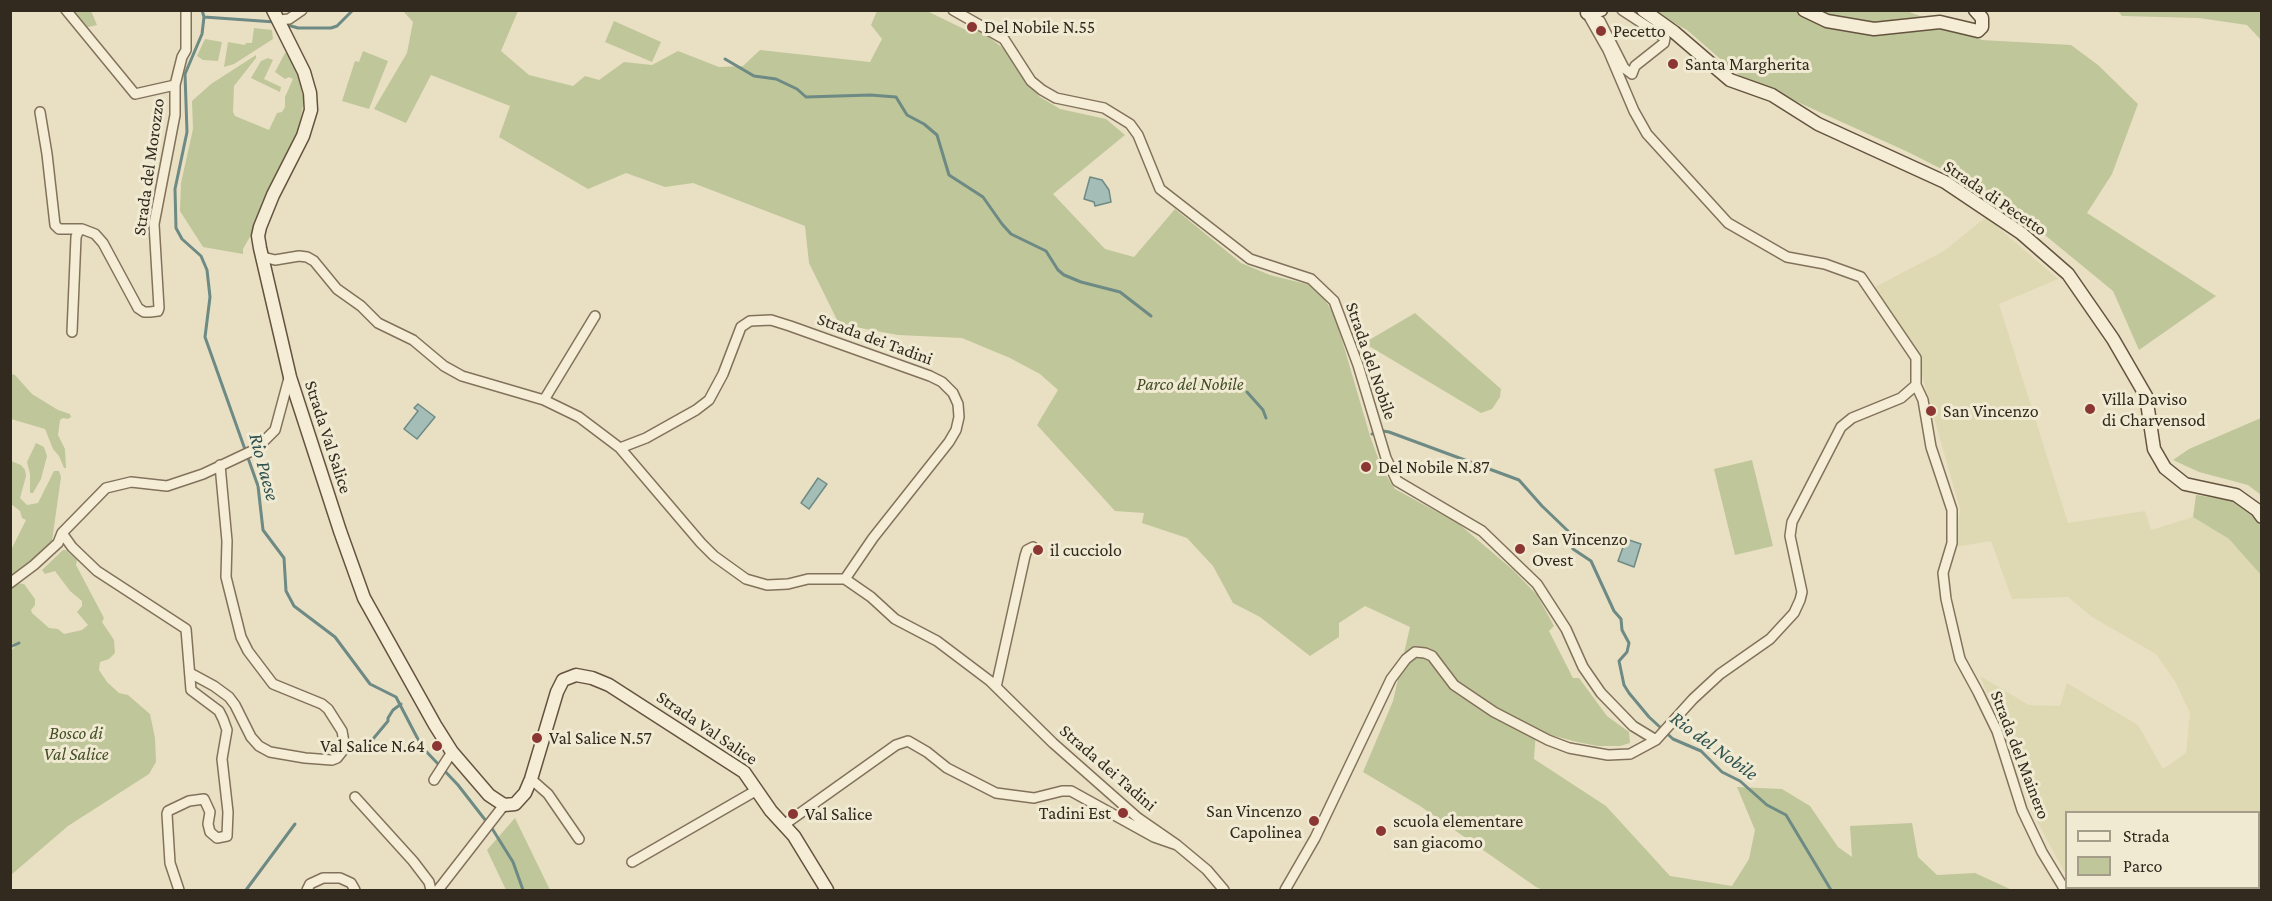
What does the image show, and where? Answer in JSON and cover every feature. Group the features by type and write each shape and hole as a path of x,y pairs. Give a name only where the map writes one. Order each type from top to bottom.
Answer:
{"street":[{"name":"Strada del Morozzo","path":"66,10 135,94 175,85"},
{"name":"Strada del Morozzo","path":"40,112 55,225 59,229 82,229 95,234 103,243 138,308 144,312 158,311 154,224 175,115 175,85 186,50 186,10"},
{"path":"278,19 289,19 302,10"},
{"name":"Strada del Nobile","path":"953,10 1004,39 1031,81 1042,90 1056,98 1104,108 1130,124 1138,135 1160,189 1250,260 1311,279 1335,302 1386,458 1397,481 1482,531 1538,584 1566,629 1583,667 1601,693 1633,726 1662,734"},
{"path":"1585,11 1601,10"},
{"path":"1585,11 1600,21 1624,68 1632,74 1635,66 1665,43 1665,38 1622,10"},
{"name":"Strada di Pecetto","path":"1643,10 1674,32 1730,80 1772,95 1818,124 1945,182 2021,232 2068,274 2113,339 2146,396 2154,449 2165,468 2185,484 2236,495 2258,510 2262,517"},
{"path":"1804,10 1827,21 1874,29 1940,22 1978,31 1982,27 1982,18 1975,10"},
{"name":"Strada del Mainero","path":"1585,11 1608,50 1634,111 1647,134 1728,223 1787,257 1825,264 1861,278 1916,358 1916,385 1923,400 1930,447 1952,510 1952,543 1943,573 1959,659 1978,692 1996,731 2027,820 2042,852 2065,891"},
{"name":"Strada Val Salice","path":"278,19 304,72 310,93 311,110 303,136 260,226 258,236 290,377 313,452 364,598 452,753 489,795 504,805 515,804 525,793 531,779 557,692 563,680 576,675 592,678 609,685 664,719 744,772 771,811 785,824 807,855 827,891"},
{"path":"72,332 76,237 82,229"},
{"path":"263,257 275,260 307,257 314,261 337,289 378,322 412,340 444,366 462,376 544,400 579,417 620,448 701,543 714,556 746,579 767,585 788,584 808,579 845,579"},
{"path":"544,400 595,316"},
{"name":"Strada dei Tadini","path":"620,448 646,438 710,400 723,374 741,327 750,321 771,320 790,326 942,382 953,393 958,404 959,417 956,430 873,538 845,579 871,597 895,619 937,641 996,687 1053,743 1138,818 1177,845"},
{"path":"10,583 58,543 62,533 105,488 111,485 131,483 167,486 189,480 256,449 275,430 290,377"},
{"path":"1285,891 1315,838 1391,679 1406,659 1415,652 1431,656 1454,685 1494,712 1558,744 1608,756 1630,754 1662,734 1693,699 1720,674 1770,639 1794,613 1802,592 1790,536 1792,522 1841,427 1852,418 1901,398 1916,385"},
{"path":"190,674 214,686 229,697 236,705 251,737 259,746 270,752 332,760 345,748 342,731 328,709 322,704 273,684 248,651 241,637 226,577 227,541 220,465"},
{"path":"62,533 72,548 97,571 186,629 191,690 219,711 227,730 222,773 229,822 227,836 217,838 210,832 208,824 210,812 204,799 189,801 168,811 170,862 180,891"},
{"path":"996,687 1025,556 1027,550 1033,547"},
{"path":"785,824 896,745 908,741 946,768 996,793 1034,798 1071,791 1154,837 1177,845 1207,870 1224,891"},
{"path":"438,772 452,753"},
{"path":"531,779 548,794 579,839"},
{"name":"Strada Val Salice","path":"632,862 757,790"},
{"path":"355,797 413,861 429,882 431,891"},
{"path":"438,891 504,805"},
{"path":"308,891 310,884 323,878 340,878 351,883 356,891"}],"shaded area":[{"path":"1986,217 2058,279 1999,304 2068,523 2145,511 2151,530 2193,517 2229,539 2261,575 2261,890 2074,889 2260,889 2260,811 2065,811 2065,873 2032,812 1980,676 2029,705 2060,706 2067,683 2138,725 2163,769 2186,753 2190,713 2176,683 2156,654 2092,617 2068,597 2012,599 1991,541 1955,547 1960,509 1914,348 1875,287 1944,251"}],"green space":[{"path":"69,11 91,11 97,25 84,28"},
{"name":"Parco del Nobile","path":"403,11 518,11 501,51 529,75 573,86 585,76 599,80 624,62 652,65 678,51 719,67 743,66 760,50 870,62 882,39 871,25 877,11 927,11 968,31 972,27 985,34 1004,49 1026,82 1040,97 1060,109 1106,119 1125,135 1053,194 1105,249 1134,257 1175,209 1241,263 1270,275 1310,285 1323,297 1335,316 1382,469 1395,489 1459,524 1513,570 1537,595 1554,626 1549,631 1573,678 1579,678 1607,716 1629,732 1630,743 1620,746 1598,746 1536,731 1534,759 1606,806 1670,876 1732,886 1749,859 1755,830 1737,787 1782,789 1810,806 1838,847 1852,857 1850,826 1912,823 1918,857 1937,875 1975,873 2012,890 1543,890 1536,887 1420,806 1363,772 1393,701 1410,627 1365,606 1339,623 1339,637 1310,656 1260,617 1233,603 1213,566 1187,538 1142,523 1144,513 1115,511 1037,425 1058,390 1040,374 1010,358 962,338 898,335 839,324 809,263 805,226 693,183 665,187 626,173 588,189 499,137 510,106 431,75 406,123 374,109 407,53 413,22"},
{"path":"1653,11 1907,11 1982,40 2071,45 2098,65 2138,104 2112,174 2087,213 2216,296 2139,350 2113,291 2001,199 1908,152 1740,76 1687,30"},
{"path":"2118,11 2261,11 2261,40 2247,25 2199,18 2122,16"},
{"path":"614,21 661,42 652,62 605,42"},
{"path":"254,28 272,30 273,39 234,64 224,67 228,42 245,45 252,43"},
{"path":"205,39 222,42 218,61 203,60 197,56"},
{"path":"363,51 388,61 369,109 342,101 355,61 359,62"},
{"path":"285,53 289,53 297,71 304,101 296,140 243,249 243,254 203,247 180,211 181,183 193,129 192,101 211,84 256,55 234,86 233,112 235,116 269,130 277,113 282,112 285,107 285,97 293,79 289,77 285,79 275,72"},
{"path":"268,58 273,60 264,79 281,87 280,92 251,78 261,61"},
{"path":"1415,313 1501,389 1500,397 1492,409 1481,413 1364,343"},
{"path":"11,374 15,375 32,394 58,410 70,414 71,417 68,419 60,420 58,435 65,449 66,468 53,449 45,429 11,419"},
{"path":"2261,418 2261,495 2248,485 2199,472 2173,460 2189,449"},
{"path":"36,443 44,447 47,456 41,479 33,493 30,493 30,474 27,462"},
{"path":"1752,460 1773,546 1735,555 1714,469"},
{"path":"11,461 21,465 25,470 26,476 20,498 27,505 38,503 54,471 59,471 61,477 52,541 11,579 11,550 26,520 11,504"},
{"path":"2196,495 2235,501 2253,513 2261,527 2261,575 2229,539 2193,517"},
{"name":"Bosco di Val Salice","path":"63,550 77,560 76,565 104,618 102,622 114,640 115,653 109,659 100,662 99,670 107,682 119,693 128,695 150,714 155,738 156,762 149,774 68,826 11,875 10,651 15,647 11,642 11,587 17,583 24,584 35,599 32,613 49,628 58,629 64,634 82,630 88,625 77,612 82,606 82,601 70,591 55,571 45,574 42,570"},
{"path":"515,818 550,890 506,890 487,850"}],"water":[{"path":"1090,177 1102,180 1109,190 1111,202 1095,206 1094,202 1084,199"},
{"path":"418,404 435,417 417,439 404,429 418,411 414,408"},
{"path":"818,478 827,484 809,509 801,503"},
{"path":"1626,539 1641,544 1634,567 1618,561"}],"waterway":[{"name":"Rio Paese","path":"202,10 204,17 202,34 185,74 187,132 175,189 176,228 182,239 201,256 207,270 210,297 205,337 258,486 263,530 284,558 286,591 294,606 335,637 370,684 396,697 422,747 458,785 493,830 513,862 523,890"},
{"name":"Rio del Nobile","path":"284,24 298,28 331,28 337,26 353,10"},
{"name":"Rio del Nobile","path":"204,17 275,22"},
{"name":"Rio del Nobile","path":"725,59 754,76 776,79 797,89 806,97 870,95 896,97 907,115 924,124 937,135 949,175 983,197 1011,234 1046,251 1064,275 1120,292 1151,316"},
{"name":"Rio del Nobile","path":"1247,392 1263,410 1266,418"},
{"name":"Rio del Nobile","path":"1372,434 1389,432 1519,480 1568,531 1573,549 1591,561 1614,611 1621,619 1622,630 1629,643 1627,652 1619,661 1624,685 1629,693 1649,717 1673,739 1701,751 1722,772 1740,781 1767,805 1786,815 1831,890"},
{"path":"10,647 19,643"},
{"path":"359,749 373,739 388,721 393,710 401,704"},
{"path":"246,890 295,824"}],"place":[{"name":"Del Nobile N.55","path":"972,27"},
{"name":"Pecetto","path":"1601,31"},
{"name":"Santa Margherita","path":"1673,64"},
{"name":"Villa Daviso di Charvensod","path":"2090,409"},
{"name":"San Vincenzo","path":"1931,411"},
{"name":"Del Nobile N.87","path":"1366,467"},
{"name":"San Vincenzo Ovest","path":"1520,549"},
{"name":"il cucciolo","path":"1038,550"},
{"name":"Val Salice N.57","path":"537,738"},
{"name":"Val Salice N.64","path":"437,746"},
{"name":"Tadini Est","path":"1123,813"},
{"name":"Val Salice","path":"793,814"},
{"name":"San Vincenzo Capolinea","path":"1314,821"},
{"name":"scuola elementare san giacomo","path":"1381,831"}]}
